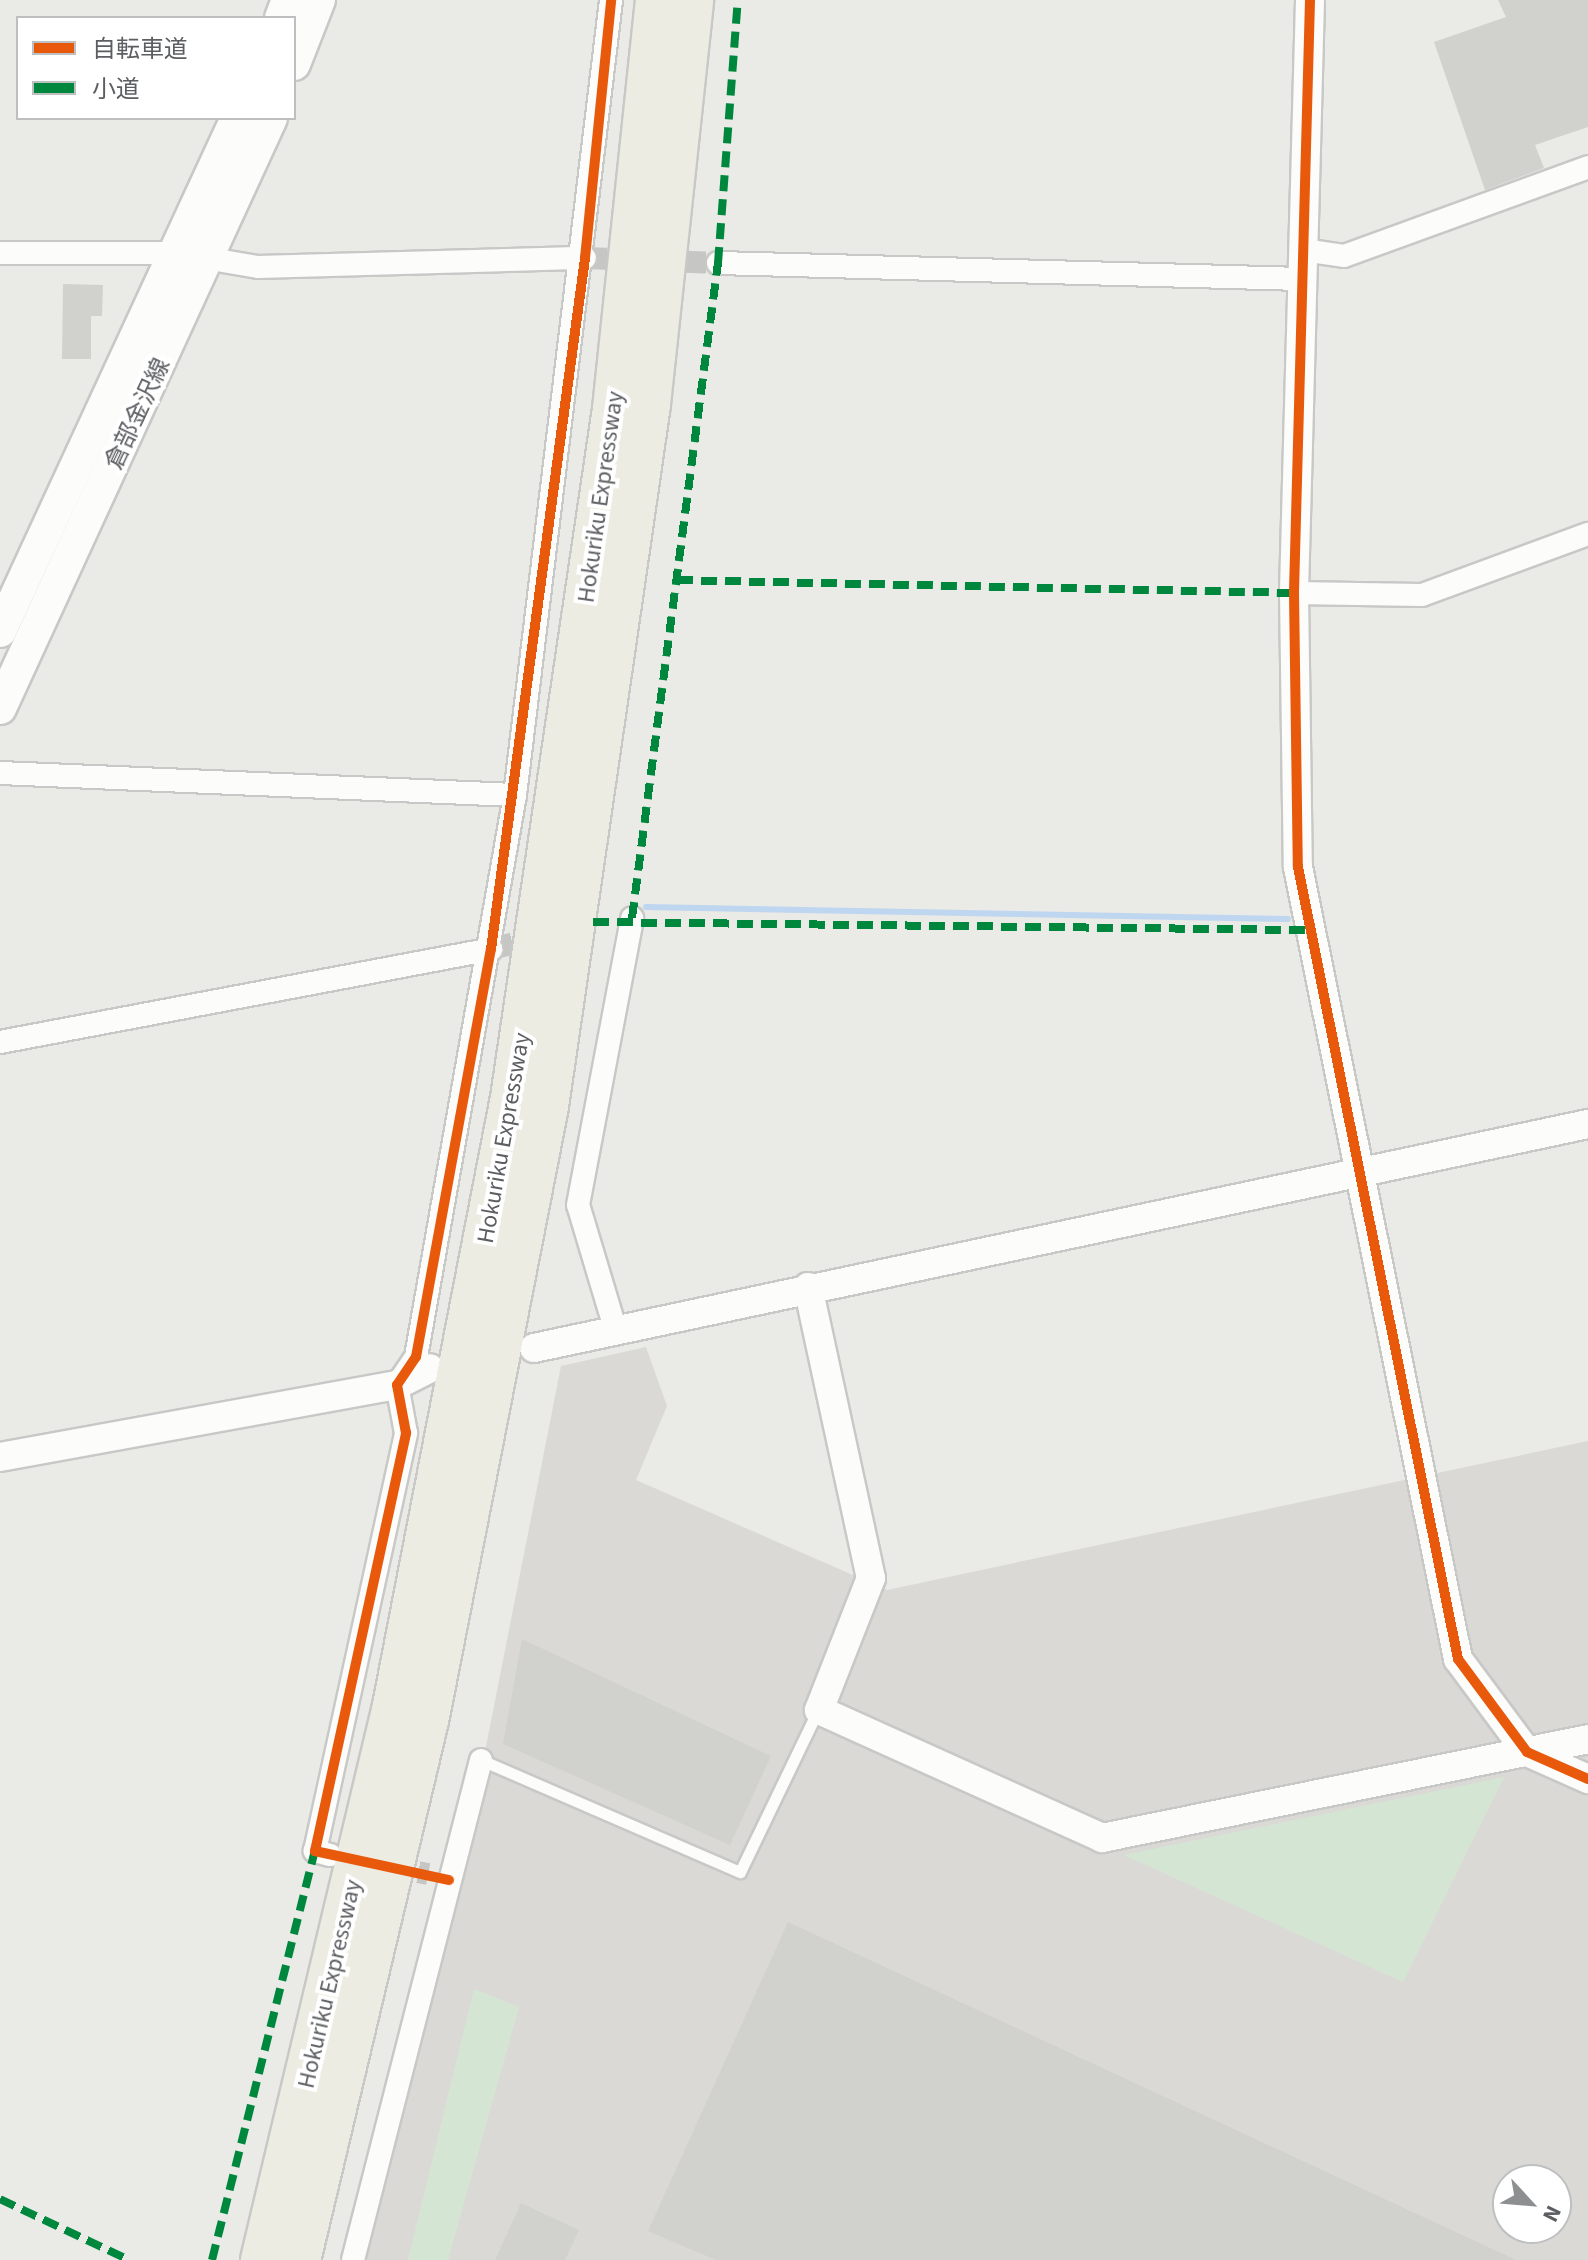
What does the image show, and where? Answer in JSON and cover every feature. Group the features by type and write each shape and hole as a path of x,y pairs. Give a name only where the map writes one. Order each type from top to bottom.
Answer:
{"highway":[{"name":"Hokuriku Expressway","path":"262,2260 394,1706 512,1098 614,409 657,0"},
{"name":"Hokuriku Expressway","path":"299,2260 428,1716 547,1106 643,450 692,0"}],"main road":[{"path":"296,59 319,0"},
{"name":"倉部金沢線","path":"0,631 236,120"},
{"name":"倉部金沢線","path":"0,708 212,258 270,120"}],"street":[{"path":"330,1855 315,1851 406,1433 397,1385 416,1357 491,949 515,795 585,258 611,0"},
{"path":"1310,0 1294,593 1298,867 1355,1173 1458,1659 1527,1752 1588,1779"},
{"path":"1303,250 1344,256 1588,167"},
{"path":"0,253 176,253 258,267 585,258"},
{"path":"718,263 1302,279"},
{"path":"1294,593 1422,595 1588,534"},
{"path":"0,773 515,795"},
{"path":"615,1328 578,1205 632,918"},
{"path":"0,1042 491,949"},
{"path":"534,1348 615,1328 1588,1124"},
{"path":"808,1287 871,1578 819,1710 1102,1838 1588,1739"},
{"path":"0,1457 397,1385 430,1368"},
{"path":"353,2260 438,1877 481,1760"}],"lane":[{"path":"481,1760 740,1872 819,1710"}],"shaded area":[{"path":"646,1347 667,1406 636,1480 887,1590 1588,1441 1588,2260 360,2260 481,1772 561,1366"}],"green space":[{"path":"1504,1777 1403,1982 1124,1855"},
{"path":"474,1989 519,2007 448,2260 408,2260"}],"building":[{"path":"1498,0 1588,0 1588,127 1535,145 1544,168 1485,190 1434,42 1506,17"},
{"path":"63,284 103,285 102,316 91,316 91,359 62,359"},
{"path":"522,1639 771,1756 730,1845 503,1744"},
{"path":"788,1922 1516,2260 716,2260 648,2231"},
{"path":"521,2203 579,2230 565,2260 495,2260"}],"waterway":[{"path":"646,907 1288,919"}],"tunnel":[{"path":"585,258 718,263"},
{"path":"491,949 542,936"},
{"path":"386,1866 428,1874"}],"marked path":[{"path":"632,918 718,263 738,0"},
{"path":"677,580 1294,593"},
{"path":"593,922 1311,930"},
{"path":"212,2260 315,1851"},
{"path":"0,2199 129,2260"}],"cycle path":[{"path":"449,1880 315,1851 406,1433 397,1385 416,1357 491,949 585,258 611,0"},
{"path":"1310,0 1294,593 1298,867 1458,1659 1527,1752 1588,1779"}]}
